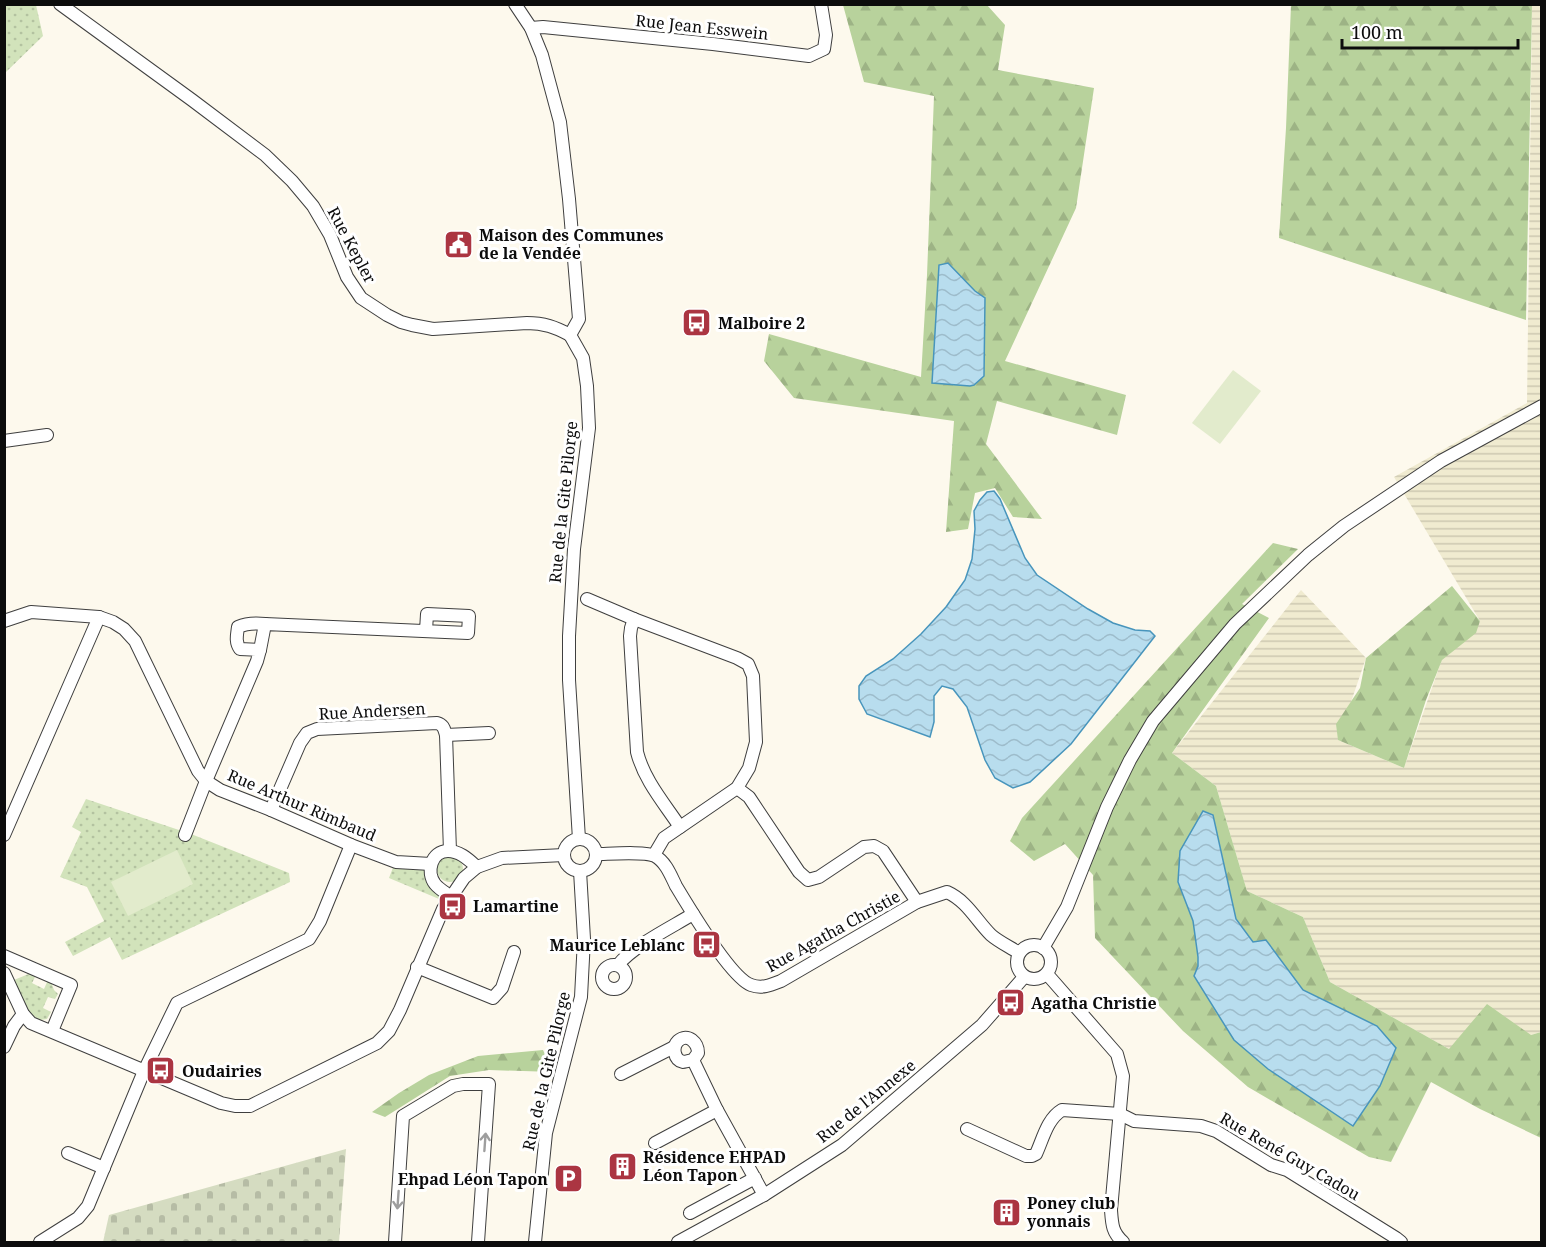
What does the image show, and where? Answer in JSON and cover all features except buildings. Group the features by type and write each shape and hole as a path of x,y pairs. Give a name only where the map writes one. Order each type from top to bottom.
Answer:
{"street":[{"name":"Rue Kepler","path":"60,4 265,155 292,181 313,206 330,235 347,278 361,298 387,315 412,325 433,329 542,323 570,335"},
{"path":"515,4 531,28 542,54 560,122 579,319 570,335"},
{"name":"Rue Jean Esswein","path":"531,28 549,28 809,56 824,49 826,34 821,4"},
{"name":"Rue de la Gite Pilorge","path":"570,335 583,358 589,428 574,549 569,636 569,680 579,839"},
{"path":"1043,948 1067,907 1107,807 1130,760 1153,721 1235,624 1308,555 1344,526 1441,461 1542,406"},
{"path":"4,441 47,435"},
{"path":"587,599 738,658 748,664 753,676 756,742 749,768 737,789 664,838 654,855 596,854"},
{"name":"Rue Arthur Rimbaud","path":"4,621 31,612 99,617 113,622 124,629 135,641 198,771 206,781 220,790 351,845 396,861 431,864"},
{"path":"4,835 99,617"},
{"path":"634,619 630,636 637,752 647,778 680,827"},
{"path":"260,650 240,649 237,645 238,627 251,623 426,631"},
{"path":"185,835 257,661 265,624"},
{"name":"Rue Andersen","path":"271,810 300,743 307,733 317,729 437,723 444,727 446,735 489,733"},
{"path":"446,735 450,851"},
{"path":"737,789 748,798 799,872 808,880 819,877 864,847 874,846 883,851 917,902"},
{"path":"579,839 591,843 596,854 591,866 580,871 568,866 564,855 568,844 579,839"},
{"path":"40,1242 83,1213 88,1206 144,1071 177,1003 309,939 320,921 351,845"},
{"path":"450,896 435,884 430,872 435,857 442,852 450,851 464,856 477,867"},
{"path":"4,973 22,1014 32,1023 221,1103 250,1106 377,1043 389,1031 442,909 464,879 477,867 502,858 564,855"},
{"name":"Rue Agatha Christie","path":"654,855 663,863 693,914 734,972 752,985 765,987 782,981 917,902 947,892 956,896 992,935 1019,953"},
{"name":"Rue de la Gite Pilorge","path":"535,1242 546,1133 581,997 585,939 580,871"},
{"path":"618,965 638,948 693,914"},
{"path":"1038,945 1043,948 1050,957 1050,969 1047,974 1038,979 1024,977 1017,969 1019,953 1028,946 1038,945"},
{"path":"417,967 493,998 502,988 514,952"},
{"path":"4,956 71,985 52,1031"},
{"path":"1047,974 1117,1054 1121,1065 1123,1076 1111,1210 1112,1227 1116,1236 1123,1242"},
{"name":"Rue de l'Annexe","path":"678,1242 764,1195 842,1145 982,1025 1024,977"},
{"path":"4,1047 22,1014"},
{"path":"621,1074 674,1047 684,1038 696,1044 698,1053 693,1060 683,1062 674,1053 674,1047"},
{"path":"693,1060 717,1110 764,1195"},
{"path":"395,1242 403,1116 453,1086 489,1084 478,1242"},
{"path":"655,1143 717,1110"},
{"name":"Rue René Guy Cadou","path":"967,1129 1026,1156 1032,1156 1036,1154 1052,1119 1062,1110 1120,1114 1134,1121 1201,1126 1216,1131 1271,1165 1287,1170 1401,1242"},
{"path":"68,1153 104,1168"},
{"path":"690,1213 755,1178"}],"shaded area":[{"path":"1532,5 1541,5 1541,1032 1449,1049 1330,982 1303,917 1247,891 1216,786 1172,753 1301,590 1366,658 1338,740 1404,768 1442,659 1480,621 1394,477 1527,403"}],"green space":[{"path":"5,4 36,5 43,36 5,73"},
{"path":"843,5 987,5 1005,25 998,70 1094,88 1076,208 1005,361 1126,395 1117,435 997,401 986,444 1042,519 1013,517 995,488 975,493 968,529 946,532 954,421 794,398 764,361 769,334 921,377 934,96 864,82"},
{"path":"1291,5 1532,5 1526,320 1279,238"},
{"path":"1233,370 1261,391 1220,444 1192,423"},
{"path":"1273,543 1298,549 1242,604 1269,618 1172,753 1216,786 1247,891 1303,917 1330,982 1449,1049 1487,1004 1531,1035 1541,1032 1541,1138 1480,1109 1431,1082 1391,1162 1369,1157 1248,1087 1183,1031 1095,938 1093,875 1065,844 1034,861 1010,841 1022,818"},
{"path":"1452,586 1480,621 1476,633 1442,660 1426,700 1404,768 1338,740 1336,724 1360,688 1366,658"},
{"path":"86,799 191,834 289,873 290,882 122,960 110,937 73,956 65,942 104,921 87,887 60,877 81,832 72,827"},
{"path":"177,850 193,884 128,916 111,882"},
{"path":"450,856 459,860 463,869 459,878 450,882 441,878 437,869 441,860"},
{"path":"394,865 425,870 437,890 439,899 389,878"},
{"path":"31,973 36,975 32,983 44,989 48,980 58,994 55,999 48,997 43,1008 51,1012 47,1019 38,1020 27,1011 14,980"},
{"path":"543,1050 553,1072 489,1070 450,1076 385,1117 372,1112 429,1075 478,1056"},
{"path":"346,1149 339,1242 103,1242 109,1215"}],"water":[{"path":"948,263 985,298 984,376 970,386 932,383 939,265"},
{"path":"994,491 1000,499 1025,558 1037,575 1113,623 1135,630 1150,631 1155,636 1071,744 1030,782 1013,788 995,778 985,760 967,707 953,689 942,686 934,696 934,722 930,737 867,714 859,699 859,686 866,676 893,659 921,634 946,607 965,580 972,559 974,511 987,492"},
{"path":"1203,811 1213,815 1236,919 1253,942 1266,940 1303,990 1377,1026 1396,1048 1380,1086 1353,1126 1268,1069 1234,1040 1194,976 1198,966 1198,957 1193,921 1178,882 1180,851"}],"place":[{"name":"Maison des Communes de la Vendée","path":"458,244"},
{"name":"Malboire 2","path":"697,323"},
{"name":"Lamartine","path":"452,906"},
{"name":"Maurice Leblanc","path":"706,945"},
{"name":"Agatha Christie","path":"1010,1003"},
{"name":"Oudairies","path":"161,1071"},
{"name":"Résidence EHPAD Léon Tapon","path":"622,1166"},
{"name":"Ehpad Léon Tapon","path":"569,1179"},
{"name":"Poney club yonnais","path":"1006,1212"}]}
